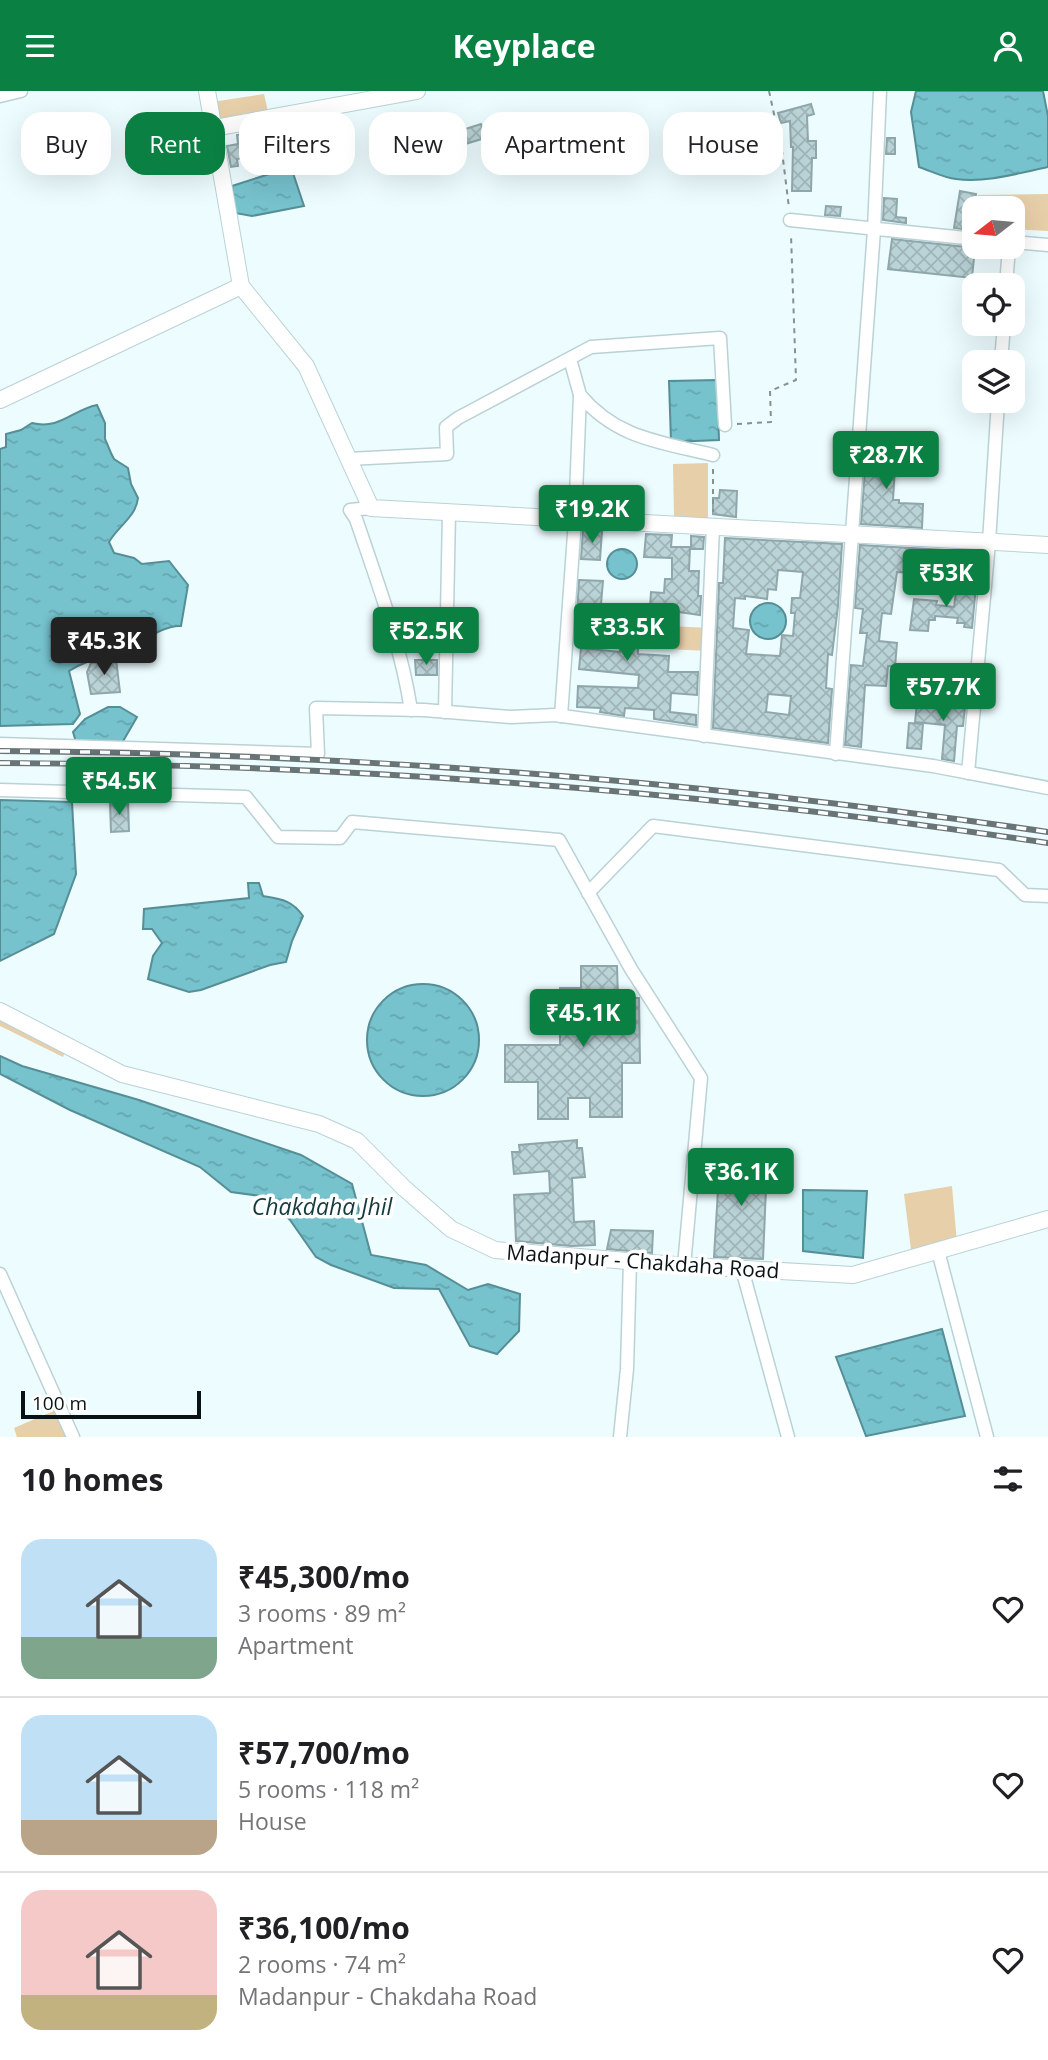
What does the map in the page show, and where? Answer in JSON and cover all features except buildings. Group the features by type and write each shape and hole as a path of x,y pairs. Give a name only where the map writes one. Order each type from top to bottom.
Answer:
{"main road":[{"path":"207,91 211,112"},
{"path":"225,126 417,91"},
{"path":"222,175 241,286 306,366 371,508 1048,545"},
{"path":"0,400 241,286"},
{"name":"Madanpur - Chakdaha Road","path":"0,1011 122,1075 320,1124 357,1141 451,1229 495,1249 684,1266 853,1275 1048,1219"}],"street":[{"path":"0,96 21,91"},
{"path":"836,754 874,230 880,91"},
{"path":"790,220 962,238"},
{"path":"1026,243 1048,245"},
{"path":"348,459 447,454 446,427 457,418 591,347 720,338 725,425"},
{"path":"561,716 575,520 580,395 570,359"},
{"path":"580,395 593,410 633,435 656,443 713,455"},
{"path":"968,773 989,542 997,413"},
{"path":"371,508 349,510 356,519 383,598 406,678 411,710"},
{"path":"445,712 449,513"},
{"path":"704,736 713,527"},
{"path":"0,744 318,754 316,708 411,710 511,717 561,716 933,766 1048,788"},
{"path":"0,790 246,797 278,837 340,838 352,822 559,840 631,969 701,1078 684,1266"},
{"path":"588,893 653,826 999,870 1025,895 1048,897"},
{"path":"938,1251 987,1437"},
{"path":"620,1437 627,1370 630,1261"},
{"path":"742,1269 788,1437"},
{"path":"0,1274 73,1437"}],"path":[{"path":"725,425 771,422 770,391 796,380 790,220 782,151 769,91"},
{"path":"713,455 713,527"}],"shaded area":[{"path":"264,94 268,112 239,112 239,121 225,123 225,112 214,112 212,102"},
{"path":"1048,194 1048,231 1026,230 1026,196 978,195"},
{"path":"708,463 708,518 674,517 673,464"},
{"path":"669,626 709,628 708,651 667,649"},
{"path":"0,1015 66,1049 63,1057 0,1026"},
{"path":"952,1186 957,1243 911,1250 904,1194"},
{"path":"60,1408 73,1437 17,1437 14,1428"}],"water":[{"path":"916,91 1043,91 1048,116 1048,167 1002,177 967,180 947,177 919,167 911,112"},
{"path":"266,175 294,175 304,206 252,216 235,213 232,186"},
{"path":"717,380 719,440 671,442 669,381"},
{"path":"97,405 105,423 105,439 111,453 114,459 128,468 131,484 138,498 134,511 109,542 114,553 134,558 142,564 169,561 188,585 181,626 162,630 123,651 69,671 80,714 73,724 0,726 0,449 6,447 6,434 21,430 32,423 58,422"},
{"path":"622,549 633,553 637,564 633,575 622,579 611,575 607,564 611,553"},
{"path":"768,603 781,608 786,621 781,634 768,639 755,634 750,621 755,608"},
{"path":"108,707 120,707 137,717 122,743 76,742 73,732 85,719"},
{"path":"0,800 72,802 76,874 54,934 0,961"},
{"path":"248,883 259,883 263,896 290,903 303,916 286,962 189,992 148,979 153,956 162,943 152,929 143,929 144,909 249,898"},
{"path":"423,984 444,988 463,1000 475,1019 479,1040 475,1061 463,1080 444,1092 423,1096 402,1092 383,1080 371,1061 367,1040 371,1019 383,1000 402,988"},
{"name":"Chakdaha Jhil","path":"0,1056 22,1066 139,1100 301,1155 352,1184 371,1255 426,1265 468,1290 488,1284 520,1294 519,1331 497,1354 470,1346 439,1289 394,1288 331,1265 316,1257 290,1220 268,1197 231,1192 200,1167 70,1110 0,1074"},
{"path":"803,1190 867,1191 863,1258 803,1251"},
{"path":"942,1329 965,1416 866,1436 836,1357"}],"railway":[{"path":"0,751 263,757 526,773 787,798 1048,832"},
{"path":"0,763 263,769 526,784 788,809 1048,843"}]}
